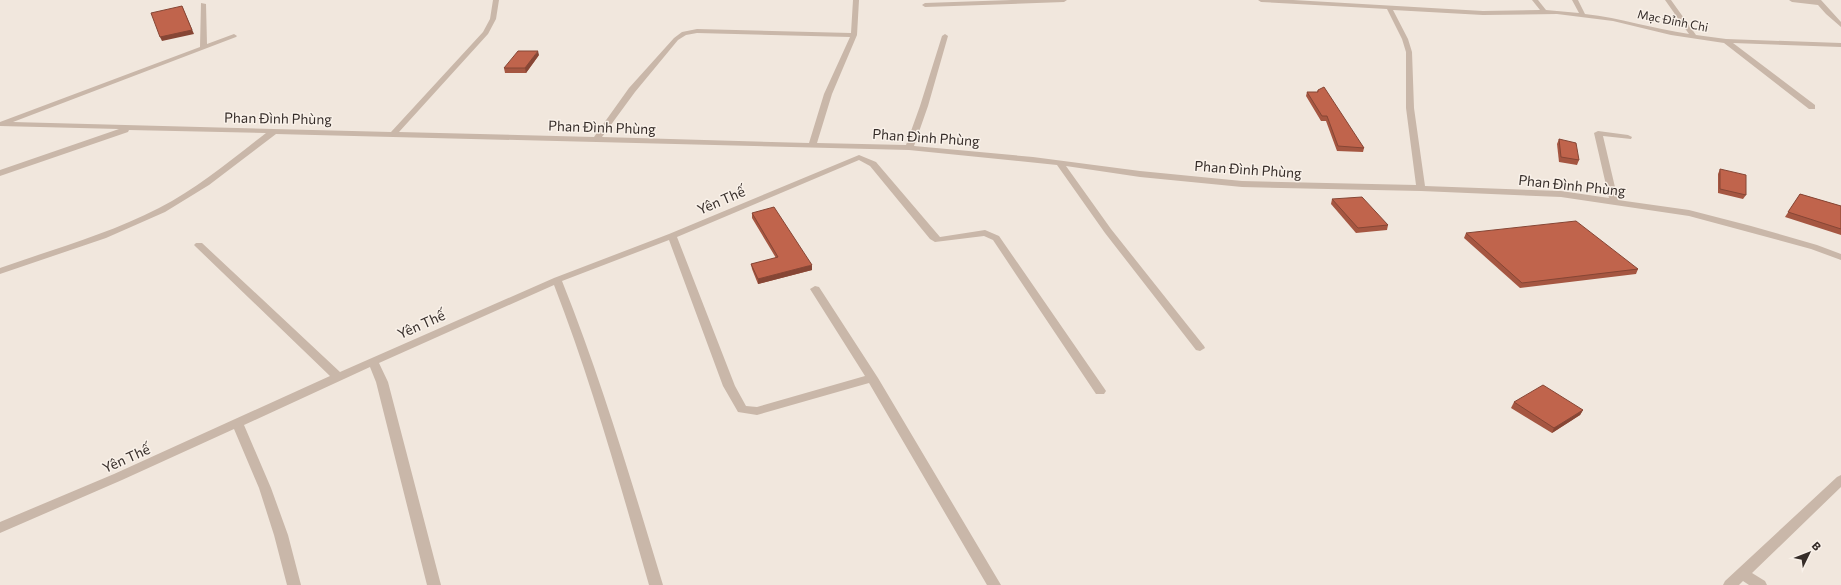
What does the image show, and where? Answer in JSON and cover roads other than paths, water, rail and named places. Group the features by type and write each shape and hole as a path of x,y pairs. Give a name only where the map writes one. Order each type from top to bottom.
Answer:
{"street":[{"path":"394,133 486,33 493,19 496,0"},
{"path":"812,145 828,94 854,35 856,0"},
{"path":"924,5 1064,0"},
{"name":"Mạc Đỉnh Chi","path":"1261,0 1390,9 1434,8 1483,13 1544,12 1583,15 1726,41 1841,45"},
{"path":"1536,0 1544,12"},
{"path":"1575,0 1583,15"},
{"path":"1668,0 1694,36"},
{"path":"1792,0 1819,1 1841,25"},
{"path":"202,48 204,21 203,4"},
{"path":"1390,9 1405,39 1409,52 1410,108 1421,188"},
{"path":"596,140 632,90 676,39 684,33 697,31 738,31 854,35"},
{"path":"0,124 234,36"},
{"path":"909,148 924,106 945,36"},
{"path":"1726,41 1812,107"},
{"name":"Phan Đình Phùng","path":"0,124 812,145 859,152 909,148 1033,159 1140,174 1242,184 1421,188 1561,194 1689,213 1814,247 1841,257"},
{"path":"0,174 132,128"},
{"path":"0,271 115,231 162,209 200,187 274,131"},
{"path":"1614,201 1598,133 1628,137"},
{"path":"859,152 873,164 933,237 938,240 985,233 996,238 1100,390"},
{"name":"Yên Thế","path":"0,528 557,280 672,236 859,152"},
{"path":"1060,163 1112,237 1200,348"},
{"path":"672,236 729,386 742,409 757,411 872,378"},
{"path":"199,245 338,377"},
{"path":"557,280 578,333 604,409 656,585"},
{"path":"815,289 872,378 994,585"},
{"path":"373,362 382,382 434,585"},
{"path":"237,423 267,494 281,535 294,585"},
{"path":"1730,585 1841,480"},
{"path":"1742,574 1760,585"}]}
